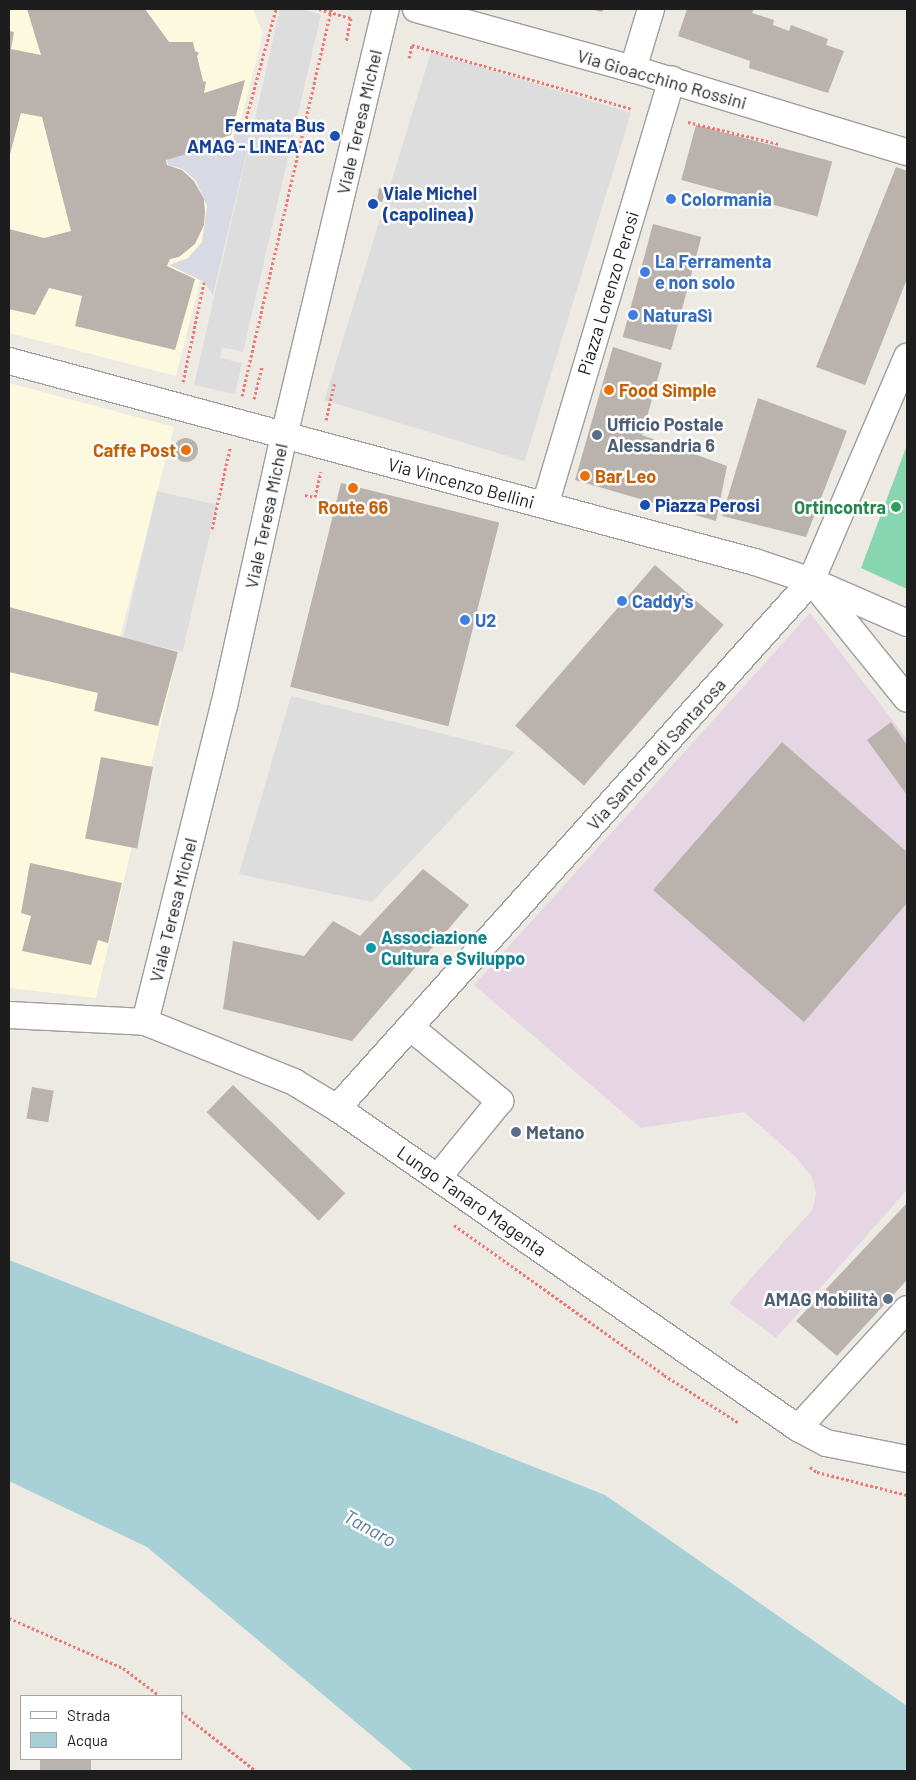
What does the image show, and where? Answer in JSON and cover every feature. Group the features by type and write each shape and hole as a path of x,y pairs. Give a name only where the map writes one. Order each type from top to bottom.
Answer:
{"street":[{"name":"Viale Teresa Michel","path":"145,1022 224,706 284,436 386,9"},
{"name":"Via Gioacchino Rossini","path":"416,9 672,80 907,152"},
{"path":"633,69 651,9"},
{"name":"Piazza Lorenzo Perosi","path":"545,505 672,80"},
{"name":"Via Santorre di Santarosa","path":"337,1108 811,581 907,357"},
{"name":"Via Vincenzo Bellini","path":"9,361 755,562 811,581 907,623"},
{"path":"811,581 907,699"},
{"name":"Lungo Tanaro Magenta","path":"9,1016 145,1022 294,1082 337,1108 438,1177 798,1428 826,1443 907,1459"},
{"path":"410,1027 500,1101 438,1177"},
{"path":"798,1428 907,1309"}],"path":[{"path":"245,123 276,9"},
{"path":"318,9 351,18 346,42"},
{"path":"212,528 330,11"},
{"path":"408,58 412,45 632,109"},
{"path":"177,405 204,282"},
{"path":"9,1618 123,1668 159,1695"},
{"path":"182,1713 256,1771"}],"shaded area":[{"path":"9,9 253,9 263,34 176,376 9,333"},
{"path":"280,9 302,9 321,15 243,352 222,347 220,358 242,363 235,394 194,385"},
{"path":"431,52 631,113 524,461 325,400"},
{"path":"254,121 213,295 204,282 169,265 188,258 202,242 207,206 196,181 183,169 168,165 164,142 210,130 214,147 232,143 237,126"},
{"path":"9,383 174,427 120,637 178,652 96,998 9,988"},
{"path":"157,491 216,505 182,652 123,638"},
{"path":"810,613 907,739 907,1190 776,1338 729,1303 813,1209 816,1193 812,1177 797,1158 744,1112 641,1128 474,985"},
{"path":"291,696 515,752 372,902 239,874"}],"green space":[{"name":"Ortincontra","path":"907,445 907,589 861,568"}],"water":[{"name":"Tanaro","path":"9,1260 605,1495 907,1706 907,1771 414,1771 147,1547 9,1481"}],"building":[{"path":"27,9 145,9 169,42 193,42 195,51 199,53 197,56 203,81 206,82 204,93 245,80 231,135 215,140 214,146 166,160 167,165 182,170 194,181 204,199 205,212 204,225 195,244 179,257 170,259 167,266 195,279 175,350 75,326 82,296 49,288 35,315 9,309 9,229 44,238 71,231 42,117 21,113 9,158 9,31 14,32 11,49 41,55"},
{"path":"590,9 603,9 602,12"},
{"path":"687,9 754,9 752,13 774,20 773,25 789,31 791,25 828,39 826,45 844,51 828,93 749,68 750,61 678,36"},
{"path":"696,125 832,161 817,217 681,180"},
{"path":"896,167 907,171 907,279 865,385 816,367"},
{"path":"379,188 386,190 382,202 377,201"},
{"path":"653,224 701,237 671,350 623,337"},
{"path":"613,347 662,363 642,435 727,466 716,521 575,480"},
{"path":"758,398 847,431 806,537 722,516"},
{"name":"Caffe Post","path":"186,438 195,441 198,450 195,459 186,462 177,459 174,450 177,441"},
{"path":"341,483 499,522 448,726 290,687"},
{"path":"655,565 724,625 584,785 515,726"},
{"path":"9,607 178,652 158,726 94,711 98,693 9,672"},
{"path":"891,722 907,745 907,795 867,740"},
{"path":"782,742 907,852 907,903 804,1022 653,890"},
{"path":"101,757 153,767 137,849 85,838"},
{"path":"30,863 122,883 108,943 98,940 91,965 22,951 31,916 21,913"},
{"name":"Associazione Cultura e Sviluppo","path":"423,869 469,905 352,1041 223,1009 233,941 304,956 333,921 360,936"},
{"path":"233,1085 345,1193 319,1221 207,1112"},
{"path":"32,1087 54,1091 48,1122 26,1119"},
{"path":"907,1203 907,1280 837,1356 796,1321"},
{"path":"40,1760 91,1760 91,1771 40,1771"}],"place":[{"name":"Fermata Bus AMAG - LINEA AC","path":"335,136"},
{"name":"Colormania","path":"671,199"},
{"name":"Viale Michel (capolinea)","path":"373,204"},
{"name":"La Ferramenta e non solo","path":"645,272"},
{"name":"NaturaSì","path":"633,315"},
{"name":"Food Simple","path":"609,390"},
{"name":"Ufficio Postale Alessandria 6","path":"597,435"},
{"name":"Caffe Post","path":"186,450"},
{"name":"Bar Leo","path":"585,476"},
{"name":"Route 66","path":"353,488"},
{"name":"Piazza Perosi","path":"645,505"},
{"name":"Ortincontra","path":"896,507"},
{"name":"Caddy's","path":"622,601"},
{"name":"U2","path":"465,620"},
{"name":"Associazione Cultura e Sviluppo","path":"371,948"},
{"name":"Metano","path":"516,1132"},
{"name":"AMAG Mobilità","path":"888,1299"}]}
